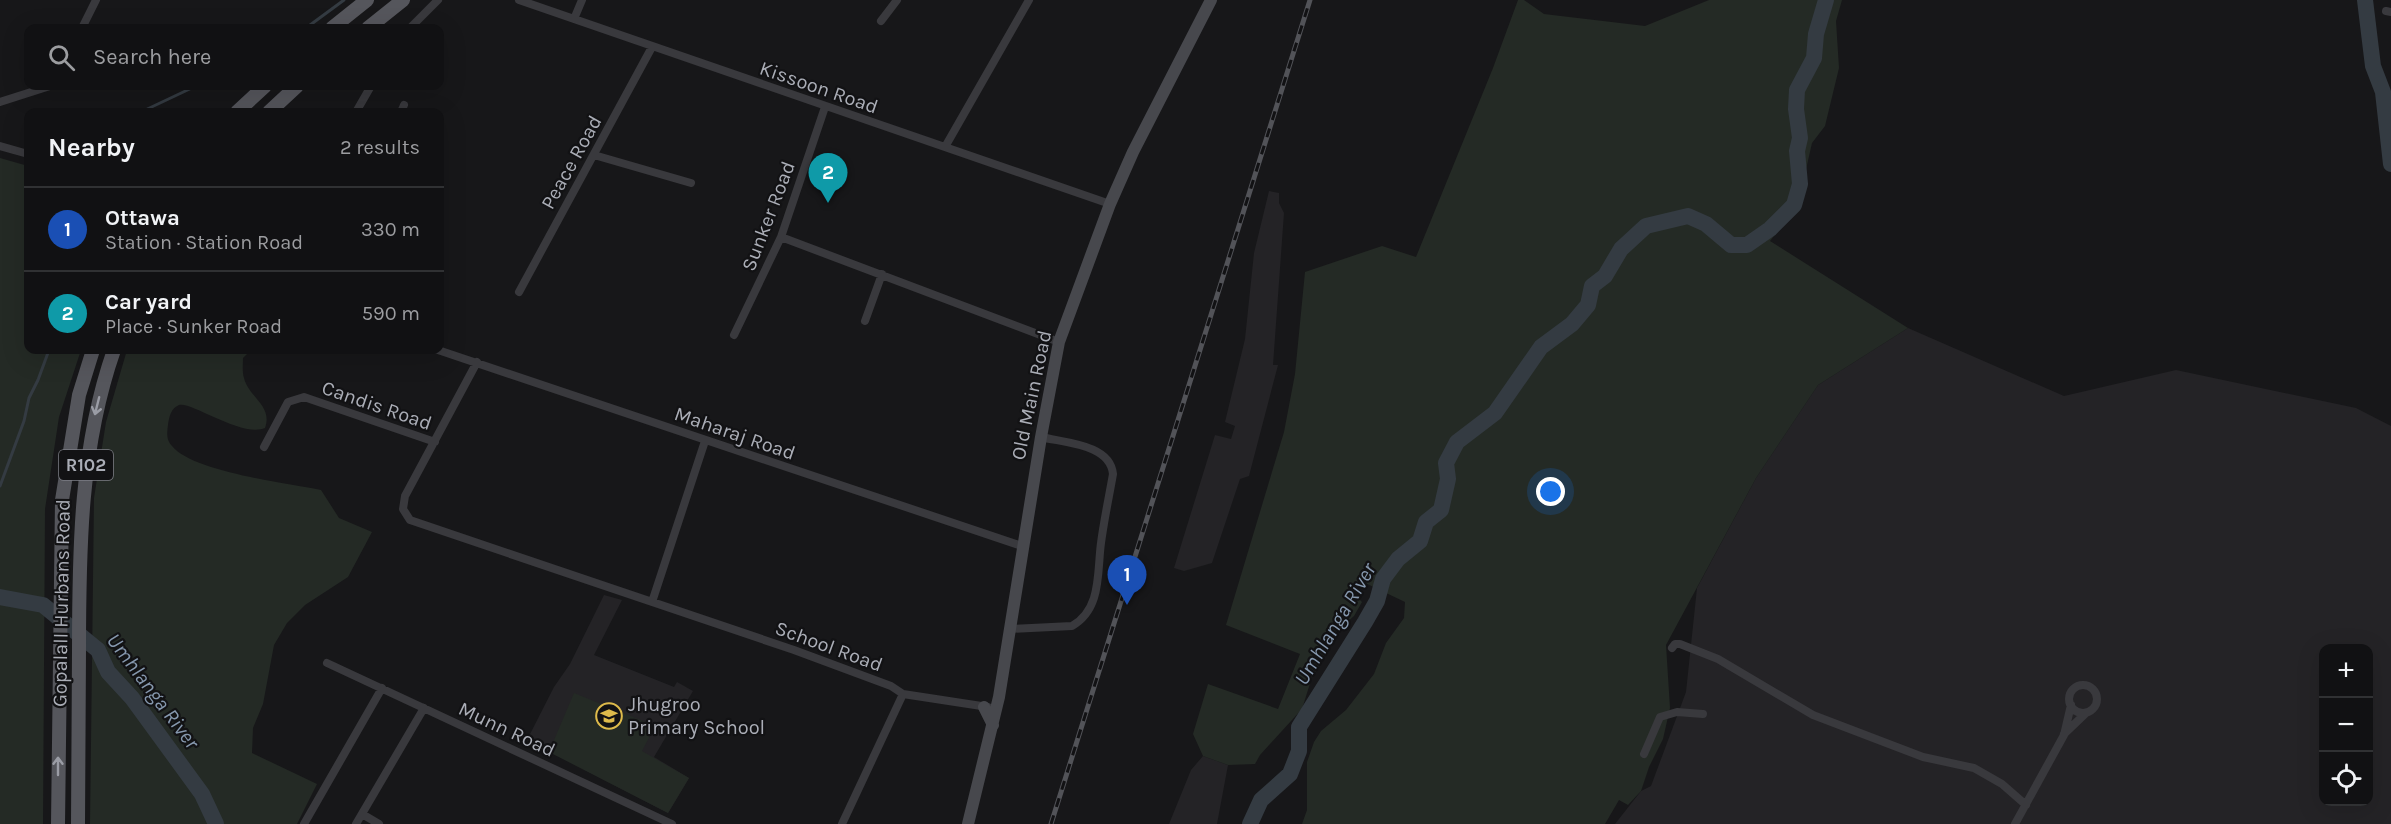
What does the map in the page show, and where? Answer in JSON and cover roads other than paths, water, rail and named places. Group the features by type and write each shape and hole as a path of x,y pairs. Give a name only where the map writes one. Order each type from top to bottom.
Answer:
{"main road":[{"path":"337,24 367,0"},
{"path":"373,24 403,0"},
{"path":"241,108 261,90"},
{"path":"273,108 294,90"},
{"path":"282,108 295,90"},
{"name":"Gopalall Hurbans Road","path":"58,824 59,567 64,476 79,395 92,354"},
{"name":"Gopalall Hurbans Road","path":"78,824 79,583 83,492 88,454 104,379 113,354"}],"street":[{"path":"84,24 96,0"},
{"path":"414,24 438,0"},
{"name":"Kissoon Road","path":"519,0 1110,204"},
{"path":"574,19 582,0"},
{"path":"881,21 897,0"},
{"path":"945,147 1029,0"},
{"name":"Old Main Road","path":"968,824 993,725 990,708 1009,628 1059,342 1110,204 1133,152 1211,0"},
{"name":"Peace Road","path":"519,292 652,47"},
{"path":"0,102 38,90"},
{"path":"358,108 368,90"},
{"name":"Sunker Road","path":"734,335 781,237 825,106"},
{"path":"0,146 24,153"},
{"path":"594,155 692,183"},
{"path":"781,237 1059,342"},
{"path":"865,321 882,274"},
{"name":"Maharaj Road","path":"444,352 1022,546"},
{"path":"435,442 477,362"},
{"name":"Candis Road","path":"264,447 288,402 304,397 435,442"},
{"path":"1009,628 1072,626 1079,622 1091,606 1099,580 1101,543 1113,474 1111,464 1096,451 1041,437"},
{"path":"652,602 705,441"},
{"name":"School Road","path":"435,442 412,480 403,504 406,517 414,522 794,650 891,686 903,694 990,708"},
{"path":"1672,648 1675,644 1680,644 1718,658 1780,693 1813,715 1923,757 1974,768 2002,784 2026,805"},
{"name":"Munn Road","path":"327,663 672,824"},
{"path":"2015,824 2064,735 2086,712 2094,708 2097,700 2091,688 2083,685 2074,688 2070,696 2071,705 2064,735"},
{"path":"304,824 382,688"},
{"path":"842,824 903,694"},
{"path":"2071,705 2077,711 2086,712"},
{"path":"356,824 424,708"},
{"path":"1644,754 1660,717 1677,712 1703,714"},
{"path":"362,814 379,824"}],"waterway":[{"path":"311,24 344,0"},
{"name":"Umhlanga River","path":"1250,824 1261,800 1290,774 1299,751 1299,727 1377,601 1383,579 1398,559 1420,541 1426,522 1441,510 1448,479 1446,463 1457,442 1495,413 1541,347 1572,324 1588,305 1592,286 1605,276 1621,249 1646,226 1688,216 1706,224 1731,245 1747,245 1770,229 1794,205 1800,184 1797,151 1800,138 1796,109 1797,90 1814,58 1816,34 1826,0"},
{"name":"Umhlanga River","path":"2365,0 2373,66 2383,92 2391,164"},
{"path":"149,108 188,90"},
{"path":"0,486 24,421 29,398 48,354"},
{"name":"Umhlanga River","path":"0,597 43,605 98,650 108,672 132,698 202,794 216,824"}],"railway":[{"path":"1051,824 1310,0"}],"place":[{"name":"Car yard","path":"828,203"},
{"name":"Ottawa","path":"1127,605"},
{"name":"Jhugroo Primary School","path":"609,716"}]}
